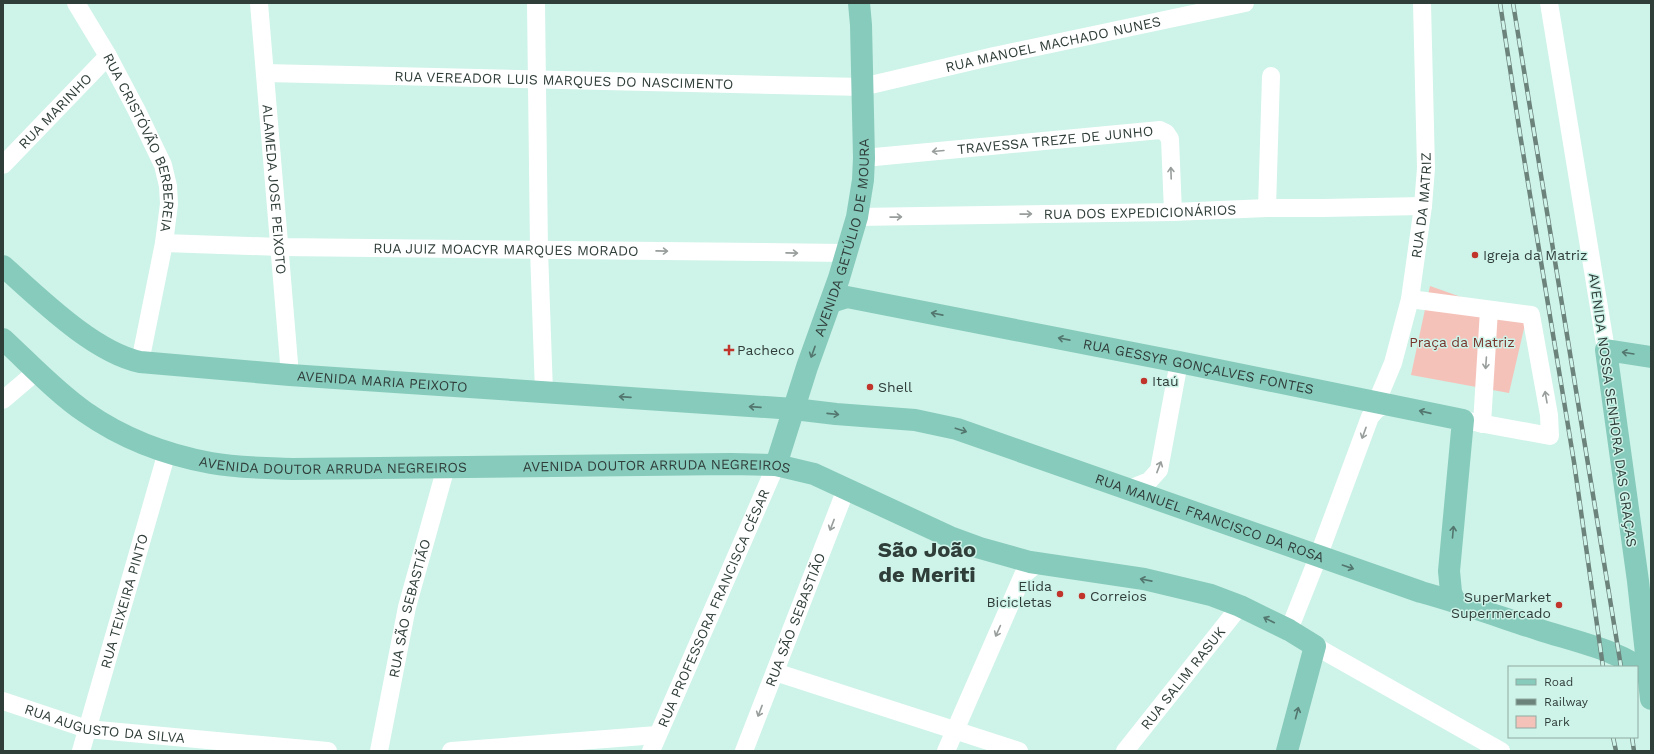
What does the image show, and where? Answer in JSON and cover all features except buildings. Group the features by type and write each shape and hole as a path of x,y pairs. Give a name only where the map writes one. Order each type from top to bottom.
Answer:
{"main road":[{"name":"AVENIDA GETÚLIO DE MOURA","path":"776,465 807,367 838,294 857,217 863,180 864,158 861,25 859,3"},
{"name":"AVENIDA MARIA PEIXOTO","path":"3,266 89,338 112,353 129,360 140,362 290,375 794,409"},
{"name":"RUA GESSYR GONÇALVES FONTES","path":"838,294 1472,422"},
{"name":"AVENIDA DOUTOR ARRUDA NEGREIROS","path":"3,339 37,371 85,412 150,446 167,452 211,463 246,467 293,469 731,464 776,465 814,474 950,537 1027,565 1144,579 1211,595 1240,606 1316,646"},
{"path":"1606,350 1651,357"},
{"name":"AVENIDA NOSSA SENHORA DAS GRAÇAS","path":"1606,350 1644,582 1643,629 1651,699"},
{"name":"RUA MANUEL FRANCISCO DA ROSA","path":"794,409 915,420 957,429 1318,557 1620,657 1636,666"},
{"path":"1455,602 1451,592 1449,571 1472,422"},
{"path":"1421,592 1434,587 1449,571"},
{"path":"1620,657 1627,654 1639,642 1643,629"},
{"path":"1287,751 1316,646"},
{"name":"RUA MANUEL FRANCISCO DA ROSA","path":"1638,667 1648,675"}],"street":[{"name":"RUA CRISTÓVÃO BERBEREIA","path":"76,3 108,56 163,165 168,186 169,204 164,243 140,362"},
{"name":"ALAMEDA JOSE PEIXOTO","path":"259,3 290,375"},
{"path":"536,3 539,250 544,392"},
{"name":"RUA MANOEL MACHADO NUNES","path":"862,87 994,56 1245,3"},
{"name":"RUA DA MATRIZ","path":"1382,403 1410,299 1423,206 1426,168 1426,100 1422,3"},
{"name":"AVENIDA NOSSA SENHORA DAS GRAÇAS","path":"1549,3 1606,350"},
{"name":"RUA MARINHO","path":"3,165 108,56"},
{"name":"RUA VEREADOR LUIS MARQUES DO NASCIMENTO","path":"265,73 862,87"},
{"path":"1267,208 1271,76"},
{"name":"TRAVESSA TREZE DE JUNHO","path":"864,158 1160,130 1170,139 1173,212"},
{"name":"RUA DOS EXPEDICIONÁRIOS","path":"857,217 1423,206"},
{"name":"RUA JUIZ MOACYR MARQUES MORADO","path":"164,243 280,247 847,253"},
{"path":"1410,299 1489,310 1472,422"},
{"name":"RUA GESSYR GONÇALVES FONTES","path":"1472,422 1550,436 1549,415 1531,315 1489,310"},
{"path":"1129,489 1149,481 1159,470 1179,362"},
{"path":"3,400 37,371"},
{"path":"1288,630 1318,557 1370,417 1382,403"},
{"name":"RUA TEIXEIRA PINTO","path":"81,751 167,452"},
{"name":"RUA PROFESSORA FRANCISCA CÉSAR","path":"654,743 776,465"},
{"name":"RUA SÃO SEBASTIÃO","path":"379,751 407,607 446,467"},
{"name":"RUA SÃO SEBASTIÃO","path":"744,751 846,488"},
{"path":"946,751 1027,565"},
{"name":"RUA SALIM RASUK","path":"1125,751 1240,606"},
{"path":"1316,646 1501,751"},
{"path":"775,672 1019,751"},
{"name":"RUA AUGUSTO DA SILVA","path":"3,701 88,729 328,751"},
{"path":"451,751 654,743"}],"green space":[{"name":"Praça da Matriz","path":"1430,286 1526,320 1509,393 1411,375"}],"railway":[{"path":"1500,3 1574,462 1603,666"},
{"path":"1513,3 1621,666"},
{"path":"1613,738 1616,751"},
{"path":"1632,738 1634,751"}],"place":[{"name":"Igreja da Matriz","path":"1475,255"},
{"name":"Pacheco","path":"729,350"},
{"name":"Itaú","path":"1144,381"},
{"name":"Shell","path":"870,387"},
{"name":"Elida Bicicletas","path":"1060,594"},
{"name":"Correios","path":"1082,596"},
{"name":"SuperMarket Supermercado","path":"1559,605"}],"district":[{"name":"São João de Meriti","path":"927,562"}]}
